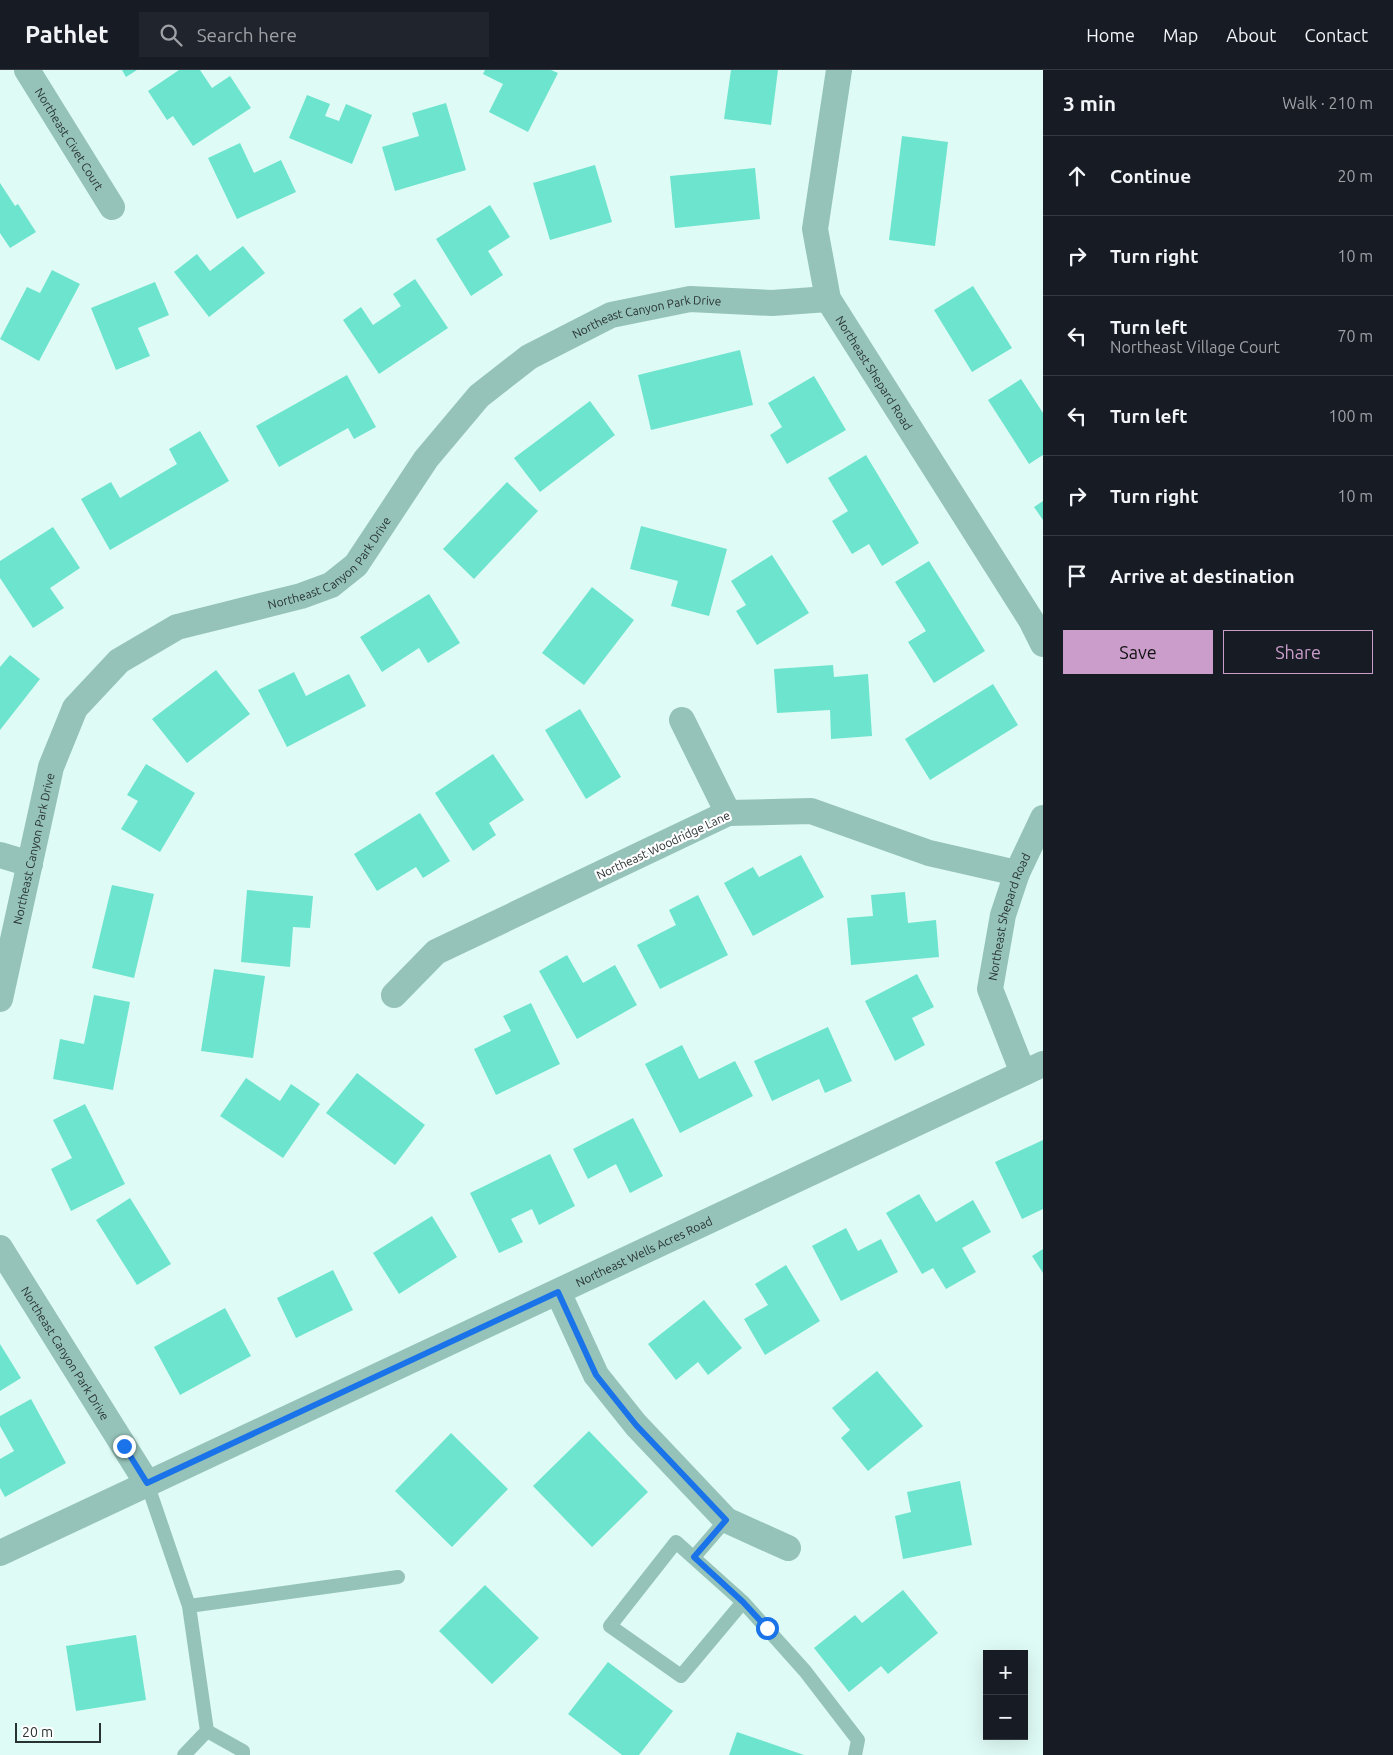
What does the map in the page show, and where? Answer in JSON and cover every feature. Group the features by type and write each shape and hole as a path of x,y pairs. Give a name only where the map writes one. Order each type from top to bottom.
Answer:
{"street":[{"name":"Northeast Civet Court","path":"27,70 112,207"},
{"name":"Northeast Shepard Road","path":"839,70 815,230 828,299 1031,620 1043,644"},
{"name":"Northeast Canyon Park Drive","path":"0,999 51,767 75,708 119,661 177,627 301,596 331,585 356,565 426,459 474,403 529,357 611,315 690,299 772,303 828,299"},
{"path":"682,720 728,812"},
{"name":"Northeast Woodridge Lane","path":"394,995 436,952 728,812 811,811 930,853 1017,873"},
{"name":"Northeast Shepard Road","path":"1033,1069 990,989 1003,915 1017,873 1043,818"},
{"path":"0,855 30,864"},
{"name":"Northeast Wells Acres Road","path":"0,1553 1033,1069"},
{"name":"Northeast Canyon Park Drive","path":"0,1248 147,1483"},
{"path":"558,1292 596,1375 636,1425 726,1520 788,1548"}],"lane":[{"path":"147,1483 189,1606 207,1731"},
{"path":"694,1557 726,1520"},
{"path":"743,1602 681,1676 610,1626 676,1542 743,1602 805,1671 858,1740 855,1755"},
{"path":"189,1606 398,1577"},
{"path":"184,1755 207,1731"},
{"path":"207,1731 243,1750 243,1755"}],"building":[{"path":"122,70 137,70 126,77"},
{"path":"179,70 200,70 212,88 230,76 251,108 193,146 173,116 167,120 148,91"},
{"path":"485,70 551,70 558,73 528,132 489,112 503,84 483,74"},
{"path":"731,70 778,70 771,125 724,119"},
{"path":"307,95 330,104 325,116 339,121 346,104 372,115 352,164 289,138"},
{"path":"446,103 466,170 395,191 382,147 419,136 412,113"},
{"path":"902,136 948,142 935,246 889,240"},
{"path":"240,143 254,173 281,160 296,192 237,219 208,158"},
{"path":"595,165 612,222 550,240 533,183"},
{"path":"755,168 760,219 675,228 670,176"},
{"path":"0,183 15,206 18,204 36,232 10,248 0,233"},
{"path":"490,205 510,237 488,251 503,275 471,296 436,239"},
{"path":"243,246 265,273 209,317 174,272 197,254 210,271"},
{"path":"52,270 80,284 39,361 0,339 27,287 40,293"},
{"path":"415,279 448,328 379,374 343,320 361,307 373,325 401,306 393,294"},
{"path":"155,282 169,315 138,328 150,356 116,370 91,308"},
{"path":"973,286 1012,348 972,372 934,310"},
{"path":"740,350 753,405 651,430 638,375"},
{"path":"347,375 376,427 354,439 348,428 279,467 256,426"},
{"path":"814,376 846,430 787,464 770,435 782,427 768,403"},
{"path":"1021,379 1043,413 1043,455 1029,464 988,400"},
{"path":"590,401 615,435 540,492 514,458"},
{"path":"200,431 229,481 110,550 81,499 111,482 120,498 177,464 169,449"},
{"path":"866,455 919,543 882,566 869,544 852,554 832,521 848,511 828,478"},
{"path":"507,482 538,511 474,579 443,549"},
{"path":"1043,501 1043,520 1034,507"},
{"path":"641,526 727,549 709,616 671,606 678,581 630,569"},
{"path":"53,527 80,568 50,588 64,608 33,628 0,578 0,561"},
{"path":"772,555 809,613 757,645 736,611 746,605 731,581"},
{"path":"929,561 985,651 934,683 908,642 926,631 895,582"},
{"path":"592,587 634,620 584,685 542,653"},
{"path":"429,594 460,643 428,663 419,648 382,672 360,637"},
{"path":"10,655 40,679 0,730 0,667"},
{"path":"833,665 834,677 868,674 872,736 831,739 830,710 777,713 774,669"},
{"path":"216,670 250,714 187,763 152,719"},
{"path":"294,672 306,696 349,674 366,706 287,747 258,690"},
{"path":"993,684 1018,725 930,780 905,739"},
{"path":"580,709 621,777 586,799 545,730"},
{"path":"493,754 524,800 489,823 496,835 473,851 435,793"},
{"path":"146,764 195,793 160,852 121,829 138,801 127,795"},
{"path":"420,813 450,861 423,878 416,867 377,891 354,854"},
{"path":"801,855 824,897 753,936 724,883 753,867 759,877"},
{"path":"112,885 154,894 134,978 92,968"},
{"path":"247,890 313,896 310,928 293,927 290,967 241,962"},
{"path":"905,892 908,923 936,920 939,957 851,965 847,918 873,916 871,895"},
{"path":"698,895 728,955 660,989 637,945 676,925 669,910"},
{"path":"567,955 583,983 615,965 637,1005 577,1039 539,971"},
{"path":"214,969 265,976 253,1058 201,1051"},
{"path":"917,974 934,1007 912,1018 925,1045 895,1061 865,1001"},
{"path":"94,995 130,1002 113,1090 53,1079 60,1039 84,1044"},
{"path":"531,1003 560,1064 496,1095 474,1049 511,1031 503,1016"},
{"path":"828,1027 852,1081 825,1093 819,1079 772,1101 754,1061"},
{"path":"682,1045 699,1079 735,1061 753,1096 680,1133 645,1064"},
{"path":"357,1073 425,1125 395,1165 326,1113"},
{"path":"246,1078 280,1101 291,1084 320,1104 283,1158 220,1116"},
{"path":"85,1104 125,1184 71,1211 51,1169 72,1158 53,1120"},
{"path":"633,1118 663,1176 630,1193 616,1164 588,1179 573,1149"},
{"path":"1043,1140 1043,1209 1022,1219 995,1162"},
{"path":"550,1154 575,1206 539,1225 532,1209 511,1219 523,1242 499,1253 470,1193"},
{"path":"919,1194 936,1222 973,1200 991,1232 962,1248 976,1272 946,1289 933,1268 922,1274 886,1213"},
{"path":"130,1198 171,1264 137,1285 96,1220"},
{"path":"432,1216 457,1257 399,1294 373,1253"},
{"path":"846,1228 858,1251 881,1239 898,1272 841,1301 812,1246"},
{"path":"1043,1249 1043,1273 1032,1256"},
{"path":"786,1265 820,1321 765,1355 744,1319 768,1305 755,1284"},
{"path":"333,1270 353,1310 296,1338 277,1298"},
{"path":"704,1300 742,1348 708,1375 698,1362 676,1380 648,1344"},
{"path":"225,1308 251,1356 180,1395 154,1347"},
{"path":"0,1344 21,1378 0,1391"},
{"path":"877,1371 923,1426 868,1471 841,1438 850,1430 832,1408"},
{"path":"31,1399 66,1463 5,1497 0,1488 0,1459 14,1451 0,1426 0,1416"},
{"path":"589,1431 648,1492 592,1547 533,1486"},
{"path":"451,1433 508,1489 452,1547 395,1491"},
{"path":"960,1481 972,1545 903,1559 895,1516 911,1512 907,1492"},
{"path":"485,1585 539,1638 492,1684 439,1631"},
{"path":"903,1590 938,1633 888,1674 881,1666 849,1692 814,1648 855,1615 862,1623"},
{"path":"136,1635 146,1700 76,1711 66,1646"},
{"path":"608,1662 673,1711 639,1755 622,1755 568,1714"},
{"path":"737,1732 804,1755 729,1755"}],"route":[{"path":"124,1446 147,1483 558,1292 596,1375 636,1425 726,1520 694,1557 743,1602 767,1628"}]}
